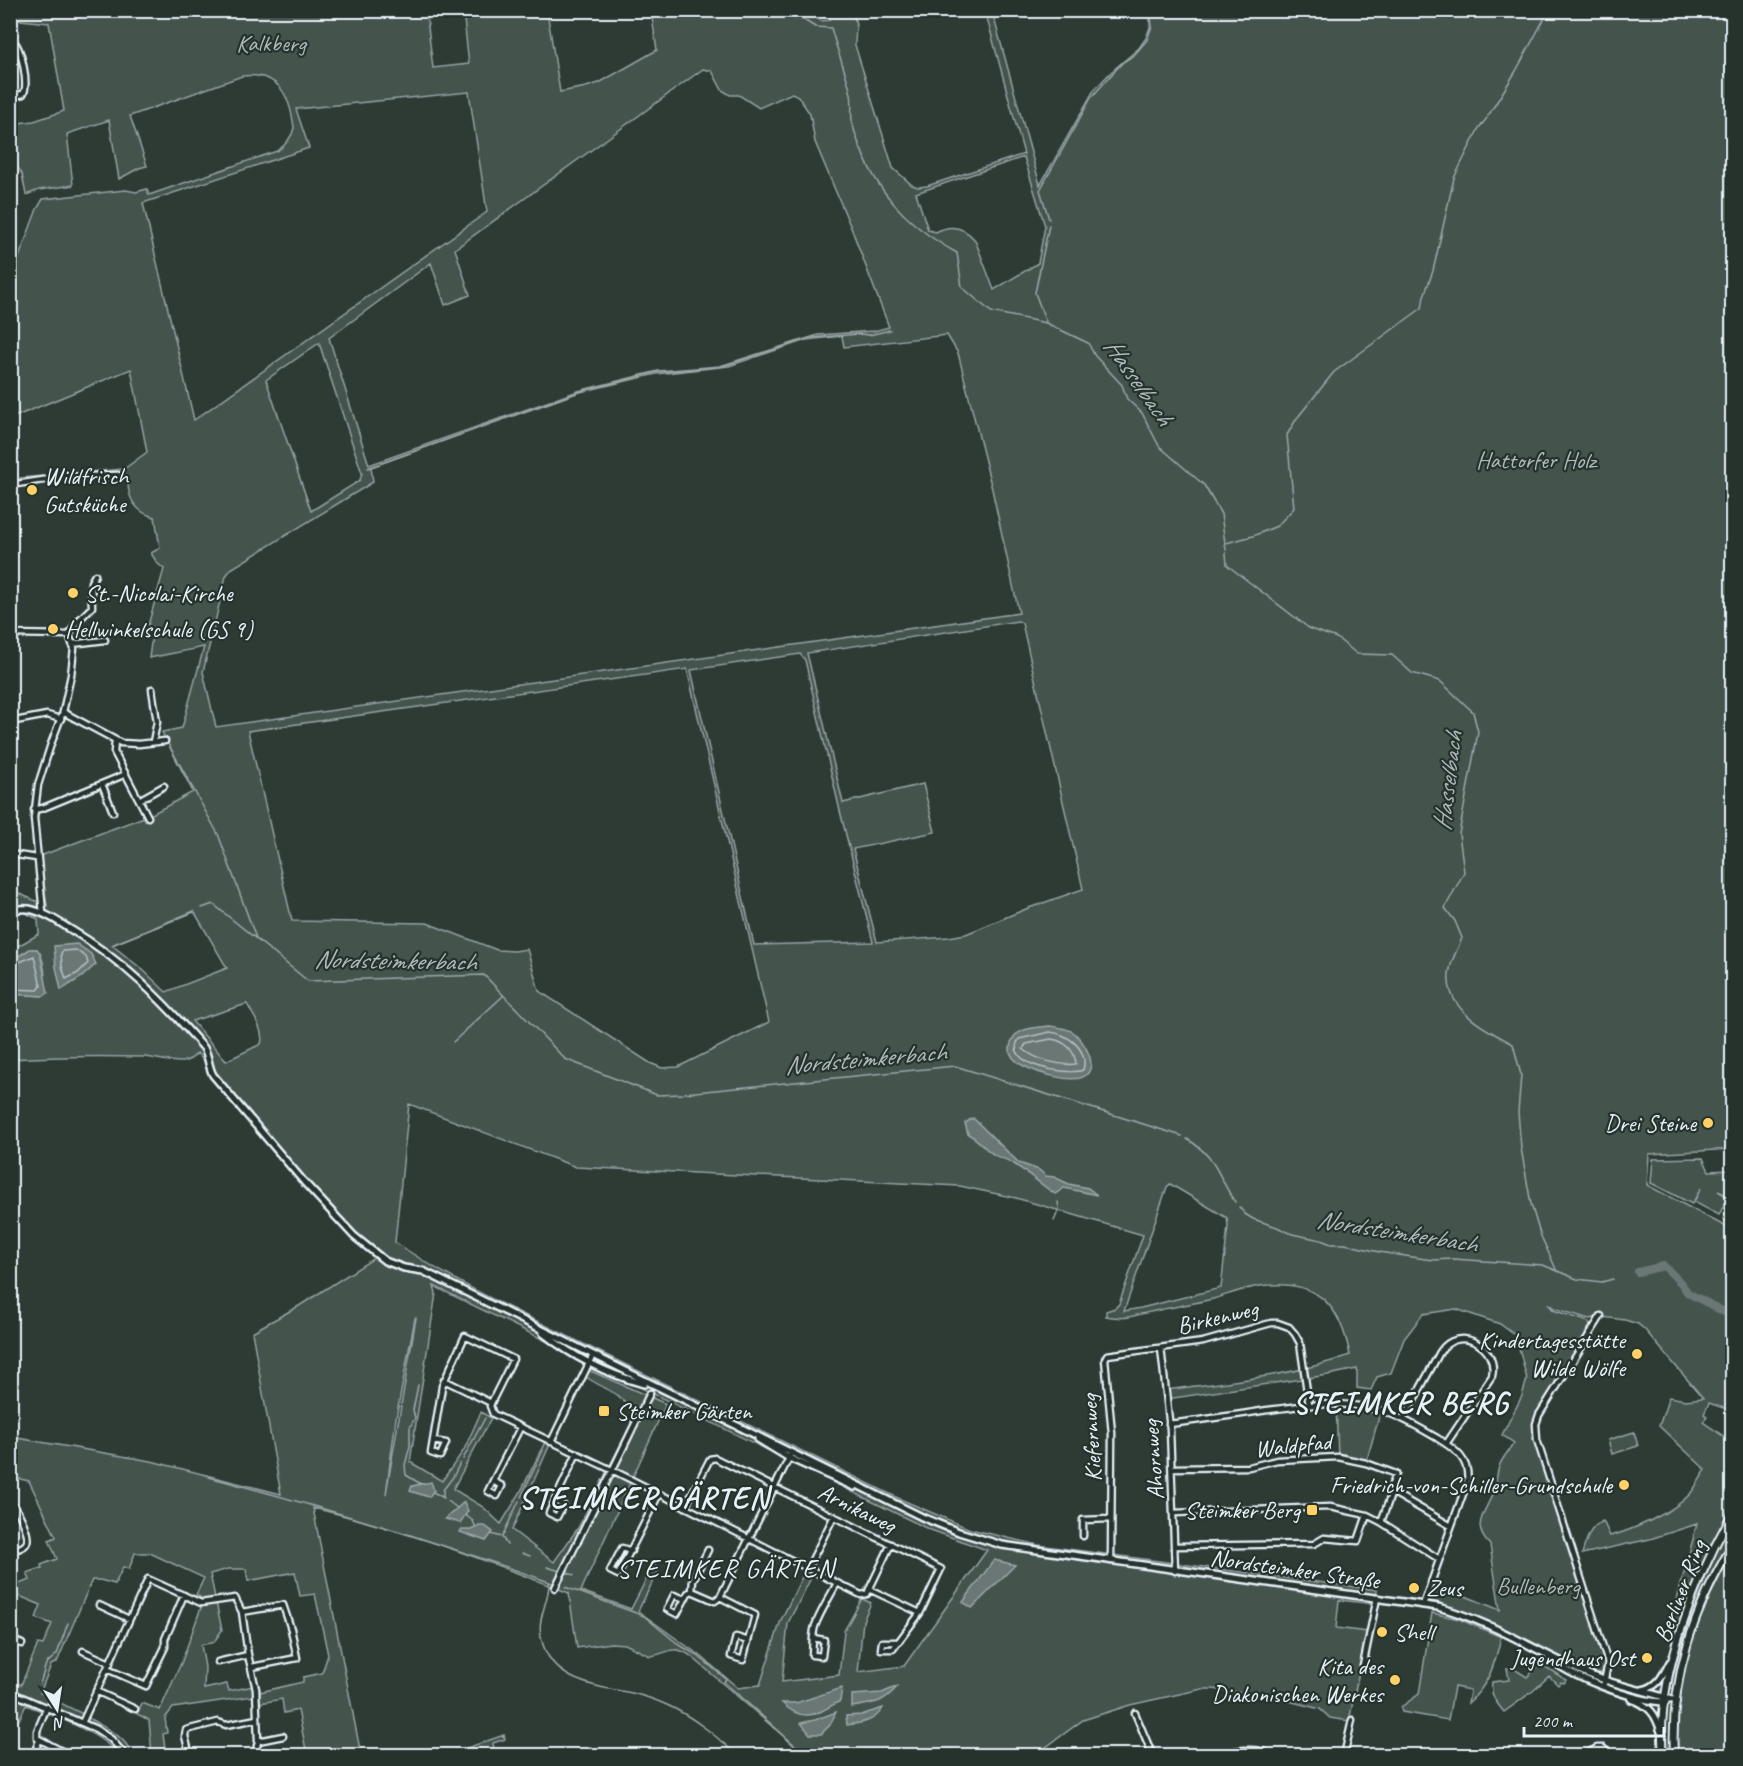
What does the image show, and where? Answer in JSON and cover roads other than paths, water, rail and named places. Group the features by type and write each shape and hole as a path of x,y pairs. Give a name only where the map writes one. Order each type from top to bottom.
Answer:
{"main road":[{"name":"Berliner Ring","path":"1663,1755 1665,1700 1674,1655 1697,1590 1732,1514"},
{"name":"Berliner Ring","path":"1674,1755 1676,1701 1686,1649 1707,1592 1732,1546"}],"street":[{"path":"10,43 19,47 27,87 23,94 10,97"},
{"path":"10,484 63,477 118,476"},
{"path":"43,913 34,810 40,778 61,719 71,675 74,648 69,635 76,623 92,607 91,582 95,575"},
{"path":"10,634 69,635"},
{"path":"72,644 105,640"},
{"path":"152,689 158,722 153,742"},
{"path":"63,712 115,740 129,744 165,741"},
{"path":"10,722 47,715 61,719"},
{"path":"115,740 114,752 148,817"},
{"path":"34,810 126,774"},
{"path":"102,784 113,812"},
{"path":"139,800 164,786"},
{"path":"10,854 37,858"},
{"path":"10,910 27,908 43,913 98,946 161,999 204,1048 209,1056 213,1075 330,1212 362,1243 385,1261 404,1268 423,1271 665,1391"},
{"path":"1600,1316 1539,1415 1536,1431 1608,1663 1604,1683"},
{"name":"Birkenweg","path":"1107,1355 1203,1342 1271,1323 1283,1324 1296,1334 1300,1343 1309,1405"},
{"path":"529,1324 559,1347 589,1363 629,1380 665,1391"},
{"path":"433,1441 444,1380 465,1336 513,1359 491,1403 493,1414 613,1470 861,1595 867,1594 891,1544"},
{"path":"1404,1418 1447,1342 1462,1338 1481,1347 1491,1357 1492,1377 1446,1444"},
{"name":"Ahornweg","path":"1161,1348 1172,1468 1175,1571"},
{"path":"551,1442 593,1355"},
{"name":"Kiefernweg","path":"1107,1355 1105,1359 1112,1441 1111,1561"},
{"path":"444,1380 491,1403"},
{"name":"Nordsteimker Straße","path":"665,1391 742,1428 764,1445 838,1481 878,1495 958,1532 995,1543 1032,1550 1377,1598 1457,1612 1504,1631 1545,1653 1573,1674 1665,1700"},
{"path":"555,1588 650,1393"},
{"path":"1169,1424 1309,1405 1352,1404 1404,1418 1446,1444 1466,1462 1469,1474 1423,1605"},
{"path":"493,1481 520,1428"},
{"path":"555,1501 577,1453"},
{"path":"692,1591 715,1601 720,1597 790,1456"},
{"name":"Waldpfad","path":"1172,1468 1249,1467 1277,1460 1338,1457 1366,1462 1396,1474 1391,1487 1392,1492"},
{"name":"Arnikaweg","path":"685,1507 710,1459 715,1458 941,1569 920,1613"},
{"path":"1381,1521 1392,1492 1451,1526"},
{"path":"631,1551 622,1548 610,1571 618,1575 631,1551 659,1494"},
{"path":"10,1502 16,1506 28,1536 27,1544 10,1551"},
{"path":"1174,1513 1330,1507 1367,1515 1381,1521 1439,1559"},
{"path":"1175,1546 1314,1544 1324,1538 1358,1541 1367,1515"},
{"path":"808,1569 834,1516"},
{"path":"1083,1536 1083,1520 1111,1519"},
{"path":"685,1599 692,1591 693,1580 708,1550"},
{"path":"82,1723 148,1580 205,1603 235,1598 242,1612 256,1689 258,1741 255,1755"},
{"path":"813,1638 815,1627 837,1583"},
{"path":"869,1588 920,1613 898,1642"},
{"path":"10,1594 10,1602"},
{"path":"107,1669 146,1686 165,1647 165,1639 184,1595"},
{"path":"720,1597 755,1615 743,1660 731,1656 736,1637 748,1641"},
{"path":"1363,1666 1377,1598"},
{"path":"99,1605 129,1619"},
{"path":"242,1612 283,1605 297,1658 252,1667"},
{"path":"10,1639 22,1644"},
{"path":"83,1650 110,1662"},
{"path":"218,1662 248,1655"},
{"path":"1638,1691 1652,1688 1659,1682 1674,1655"},
{"name":"Nordsteimker Straße","path":"1604,1683 1617,1690 1656,1701 1676,1701"},
{"path":"10,1688 13,1693 82,1723 111,1739 126,1755"},
{"path":"1617,1690 1654,1712 1663,1737"},
{"path":"96,1691 135,1709"},
{"path":"33,1755 39,1741 37,1731 47,1707"},
{"path":"1135,1713 1153,1755"},
{"path":"190,1755 185,1736 186,1730 218,1722 226,1725 257,1719"},
{"path":"1344,1755 1352,1720"},
{"path":"258,1741 283,1736"},
{"path":"39,1741 71,1755"},
{"path":"1582,1755 1597,1748 1603,1748 1611,1755"},
{"path":"1209,1755 1262,1750 1271,1755"}],"water":[{"path":"77,944 91,954 96,964 82,977 61,990 54,946"},
{"path":"30,949 37,949 40,953 48,993 44,996 11,994 11,961"},
{"path":"1050,1026 1073,1032 1084,1045 1091,1063 1088,1073 1083,1077 1075,1079 1056,1077 1022,1065 1012,1056 1011,1041 1019,1032"},
{"path":"973,1118 1019,1163 1039,1170 1046,1176 1088,1188 1097,1195 1064,1188 1055,1194 1012,1162 990,1152 968,1134 965,1123"},
{"path":"431,1482 434,1490 429,1497 410,1491 412,1486"},
{"path":"464,1502 468,1511 460,1523 445,1519"},
{"path":"485,1526 493,1532 486,1541 460,1532 471,1530"},
{"path":"994,1560 1015,1565 972,1608 963,1602"},
{"path":"898,1686 878,1702 852,1707 852,1695 882,1693"},
{"path":"842,1688 840,1701 811,1715 797,1713 782,1703 796,1703"},
{"path":"883,1708 872,1719 847,1725 846,1716 861,1715"},
{"path":"836,1712 830,1725 821,1734 810,1734 801,1723 815,1720"}],"waterway":[{"name":"Hasselbach","path":"788,10 815,27 831,28 851,94 852,122 860,147 879,185 891,201 921,229 957,253 962,287 991,312 1046,323 1088,343 1095,356 1122,385 1127,399 1142,413 1159,446 1204,485 1221,514 1226,550"},
{"path":"1049,219 1040,190 1091,98 1123,62 1134,55 1147,40 1152,26 1150,10"},
{"path":"1488,116 1516,71 1549,10"},
{"path":"1298,417 1334,372 1422,308 1433,271 1454,178 1479,128 1487,118"},
{"path":"1046,322 1035,293 1049,225"},
{"path":"368,468 585,390 657,372 720,367 810,338 869,335 890,330"},
{"path":"1226,543 1253,536 1277,526 1294,508 1287,435 1297,418"},
{"name":"Hasselbach","path":"1226,553 1227,565 1310,629 1337,638 1357,654 1392,655 1412,673 1440,681 1473,712 1478,732 1459,834 1464,872 1445,908 1455,921 1462,938 1451,965 1449,982 1451,993 1464,1012 1483,1027 1513,1044 1521,1075 1518,1112 1521,1148 1531,1204 1540,1234 1556,1269"},
{"path":"169,745 218,834 256,938"},
{"name":"Nordsteimkerbach","path":"202,908 213,904 308,981 484,975 565,1059 657,1095 682,1094"},
{"name":"Nordsteimkerbach","path":"114,944 194,912"},
{"path":"453,1042 503,996"},
{"name":"Nordsteimkerbach","path":"685,1093 955,1066 1182,1136"},
{"name":"Nordsteimkerbach","path":"1187,1139 1211,1160 1235,1202"},
{"path":"1054,1221 1059,1209 1058,1202"},
{"name":"Nordsteimkerbach","path":"1239,1207 1253,1219 1292,1234 1331,1244 1345,1244 1432,1260 1453,1259 1543,1265 1577,1279 1602,1282 1613,1279"},
{"name":"Hasselbach","path":"1638,1272 1664,1266 1688,1293 1732,1316"},
{"path":"1725,1312 1732,1297"},
{"path":"418,1385 413,1410 415,1418 410,1427 410,1446 405,1465 406,1475 421,1484"},
{"path":"463,1459 485,1418"},
{"path":"521,1497 543,1450"},
{"path":"443,1497 443,1490 460,1463"},
{"path":"209,1477 382,1526 552,1583"},
{"path":"433,1492 444,1498"},
{"path":"448,1501 457,1508"},
{"path":"507,1545 502,1537 519,1501"},
{"path":"465,1515 473,1521 476,1528"},
{"path":"491,1534 502,1537"},
{"path":"522,1553 530,1556"},
{"path":"547,1567 560,1571"},
{"path":"565,1572 574,1575"},
{"path":"549,1583 540,1630 546,1652 554,1664 564,1673 589,1684 659,1701 686,1715 738,1756"},
{"path":"565,1587 644,1616 726,1679 724,1682 807,1756"},
{"path":"40,1684 46,1664 57,1654 68,1623"}],"place":[{"name":"Wildfrisch Gutsküche","path":"32,490"},
{"name":"St.-Nicolai-Kirche","path":"73,593"},
{"name":"Hellwinkelschule (GS 9)","path":"53,629"},
{"name":"Drei Steine","path":"1708,1123"},
{"name":"Kindertagesstätte Wilde Wölfe","path":"1637,1354"},
{"name":"Steimker Gärten","path":"604,1411"},
{"name":"Friedrich-von-Schiller-Grundschule","path":"1624,1485"},
{"name":"Steimker Berg","path":"1312,1510"},
{"name":"Zeus","path":"1414,1588"},
{"name":"Shell","path":"1382,1632"},
{"name":"Jugendhaus Ost","path":"1647,1658"},
{"name":"Kita des Diakonischen Werkes","path":"1395,1680"}],"district":[{"name":"STEIMKER BERG","path":"1401,1403"},
{"name":"STEIMKER GÄRTEN","path":"644,1498"},
{"name":"STEIMKER GÄRTEN","path":"726,1568"}],"park label":[{"name":"Kalkberg","path":"271,43"},
{"name":"Hattorfer Holz","path":"1536,460"},
{"name":"Bullenberg","path":"1538,1586"}]}
